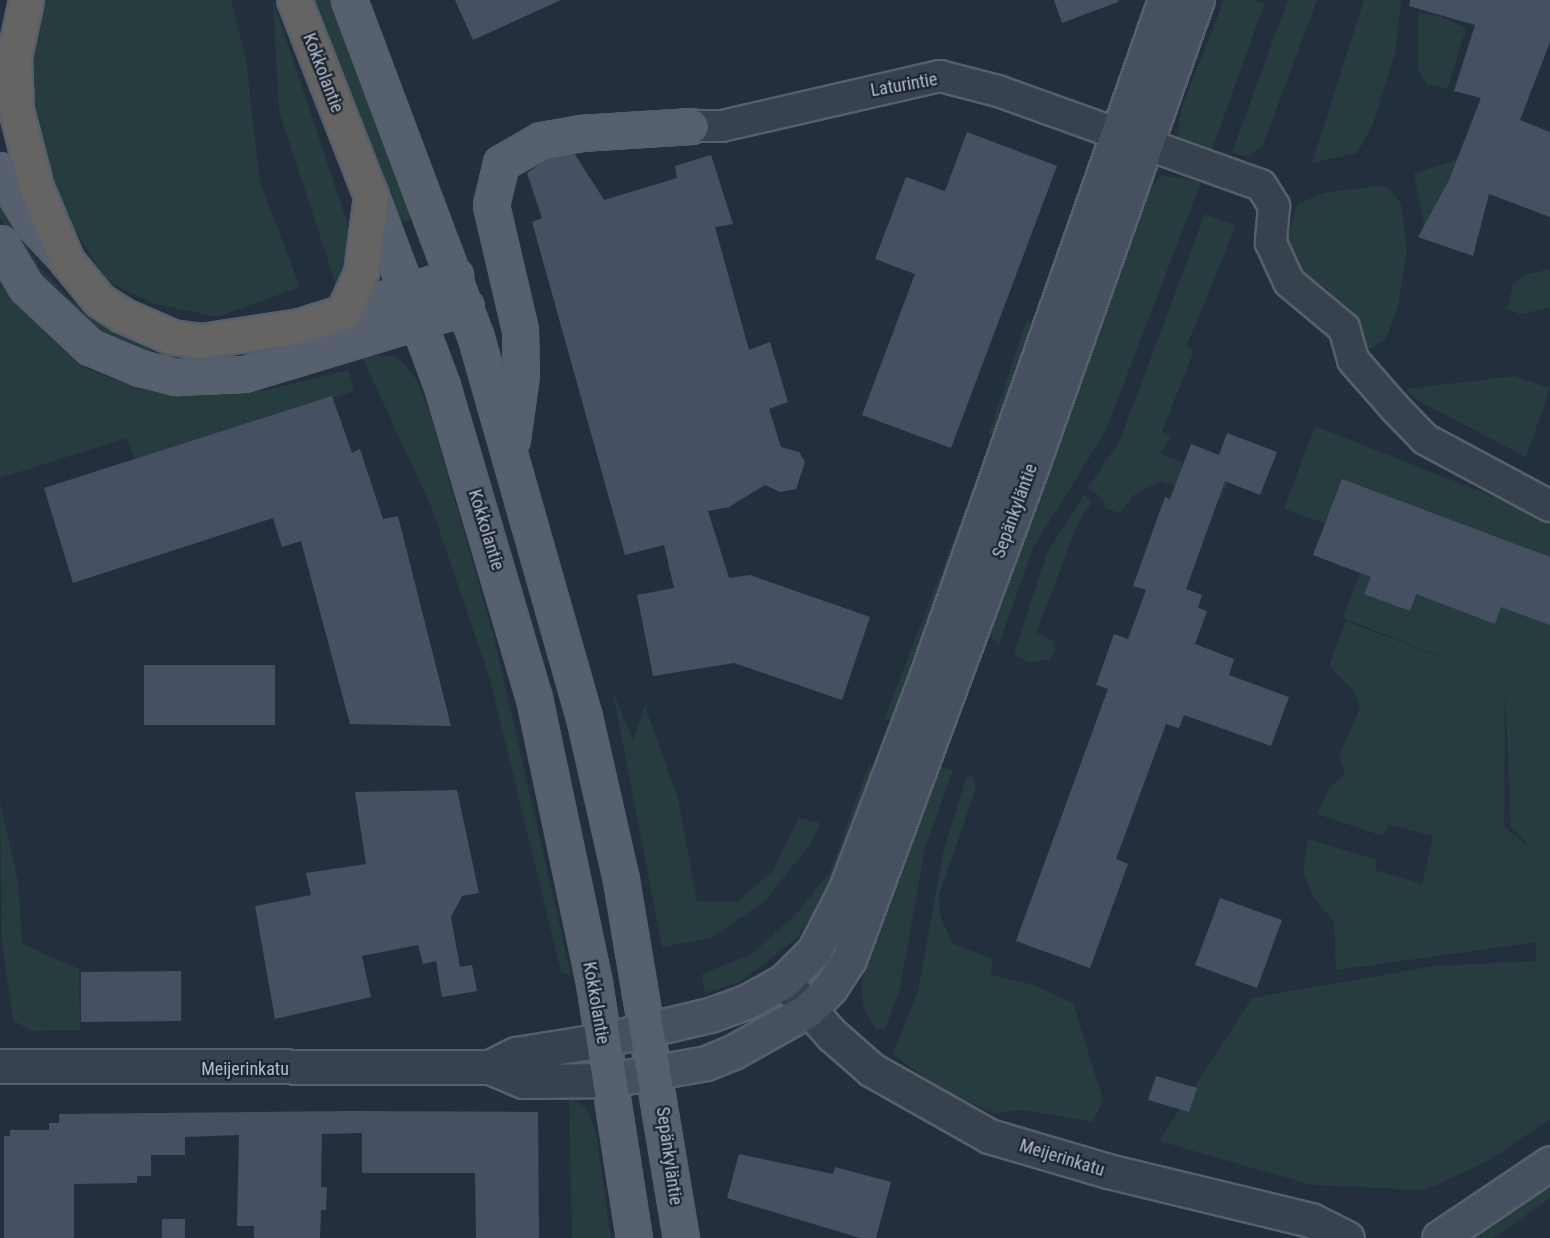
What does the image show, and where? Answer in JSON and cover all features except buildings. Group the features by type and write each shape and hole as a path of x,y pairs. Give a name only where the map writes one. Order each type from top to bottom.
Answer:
{"highway":[{"path":"26,0 14,57 16,110 36,187 67,261 99,300 172,337 229,340 343,312 361,273 371,196"},
{"name":"Kokkolantie","path":"294,0 371,196"}],"main road":[{"path":"349,0 455,276 510,450 584,717 621,880 656,1074"},
{"name":"Sepänkyläntie","path":"784,981 814,951 845,891 927,675 1113,134 1165,0"},
{"name":"Sepänkyläntie","path":"808,1010 830,988 849,959 1197,0"},
{"path":"510,450 521,374 520,330 490,205 501,163 541,140 580,133 691,126"},
{"path":"0,170 33,225 67,261"},
{"name":"Kokkolantie","path":"371,196 418,322 534,698 603,1040 609,1080"},
{"path":"0,243 26,287 90,347 140,368 177,377 244,375 466,307"},
{"path":"343,312 455,276"},
{"name":"Meijerinkatu","path":"603,1040 710,1015 784,981"},
{"name":"Meijerinkatu","path":"609,1080 656,1074 733,1052 808,1010"},
{"name":"Sepänkyläntie","path":"656,1074 681,1238"},
{"path":"609,1080 634,1238"},
{"path":"1439,1238 1550,1163"}],"street":[{"name":"Laturintie","path":"691,126 722,126 940,76 998,91 1145,146 1261,185 1274,206 1271,243 1289,282 1344,328 1353,360 1395,408 1425,439 1550,506"},
{"name":"Meijerinkatu","path":"784,981 808,1010 872,1070 989,1136 1108,1172 1311,1220 1347,1238"},
{"name":"Meijerinkatu","path":"490,1067 516,1054 603,1040"},
{"name":"Meijerinkatu","path":"0,1066 490,1067 523,1082 609,1080"}],"green space":[{"path":"44,0 231,0 246,60 260,182 300,287 217,317 152,303 107,281 54,197 32,132 28,69"},
{"path":"273,0 347,222 353,252 336,285 279,111"},
{"path":"312,0 331,0 418,219 401,222"},
{"path":"1224,0 1256,0 1264,5 1212,149 1203,152 1177,137 1182,107"},
{"path":"1288,0 1317,0 1263,145 1247,157 1232,152"},
{"path":"1364,0 1401,0 1395,54 1372,126 1357,153 1312,163"},
{"path":"1418,13 1439,16 1466,28 1447,89 1427,84 1418,70"},
{"path":"1457,160 1449,180 1424,226 1414,173"},
{"path":"1162,175 1201,182 1105,432 1033,548 999,644 992,638 990,623 1142,196"},
{"path":"1375,186 1389,188 1401,204 1407,249 1398,306 1386,339 1370,349 1358,342 1349,317 1327,289 1296,268 1285,243 1298,204 1324,193"},
{"path":"0,195 39,267 70,299 105,326 188,357 185,366 122,351 83,328 34,278 0,218"},
{"path":"1205,214 1236,226 1186,347 1194,351 1162,431 1171,436 1160,454 1228,482 1221,500 1161,481 1134,495 1119,513 1105,508 1103,499 1088,488 1120,440"},
{"path":"1550,269 1550,308 1520,314 1507,309 1513,284 1524,275"},
{"path":"0,274 53,339 88,369 140,389 189,396 266,390 348,370 354,391 135,459 127,438 0,478"},
{"path":"1027,320 1031,321 1019,379 995,444 989,433"},
{"path":"374,356 394,356 403,363 417,380 430,413 494,637 571,975 561,972 490,679 431,506 363,359"},
{"path":"1514,376 1550,388 1526,457 1415,399 1406,389"},
{"path":"1315,426 1550,519 1550,1119 1488,1161 1425,1190 1312,1185 1159,1141 1252,998 1434,966 1536,961 1536,942 1336,970 1334,922 1313,896 1303,871 1308,839 1377,860 1375,870 1422,884 1433,836 1389,825 1383,836 1317,814 1329,789 1345,773 1339,756 1360,709 1355,692 1329,666 1346,621 1480,672 1343,618 1360,573 1313,555 1325,523 1284,509","holes":["1505,689 1511,827 1534,850 1504,827"]},
{"path":"986,455 992,457 894,719 884,720"},
{"path":"1084,495 1092,502 1079,521 1036,633 1054,641 1055,649 1050,659 1029,662 1014,654 1047,553"},
{"path":"613,692 633,741 645,706 678,799 697,901 737,902 773,871 799,818 820,823 811,843 765,901 711,938 662,947"},
{"path":"870,762 873,777 834,883 797,938 740,982 704,993 702,974 753,953 796,914 830,872"},
{"path":"942,767 953,770 925,848 900,988 885,1029 877,1030 864,1009 861,984 931,774"},
{"path":"967,776 973,778 976,788 939,895 940,915 952,943 992,959 991,975 1031,984 1073,1003 1103,1100 1093,1122 1023,1110 994,1113 939,1089 893,1054 918,992 943,853"},
{"path":"0,802 18,881 22,944 79,969 80,1030 31,1031 13,1020 2,942"},
{"path":"569,1097 587,1109 596,1133 611,1238 572,1238"},
{"path":"1550,1183 1550,1198 1494,1238 1469,1238"}]}
